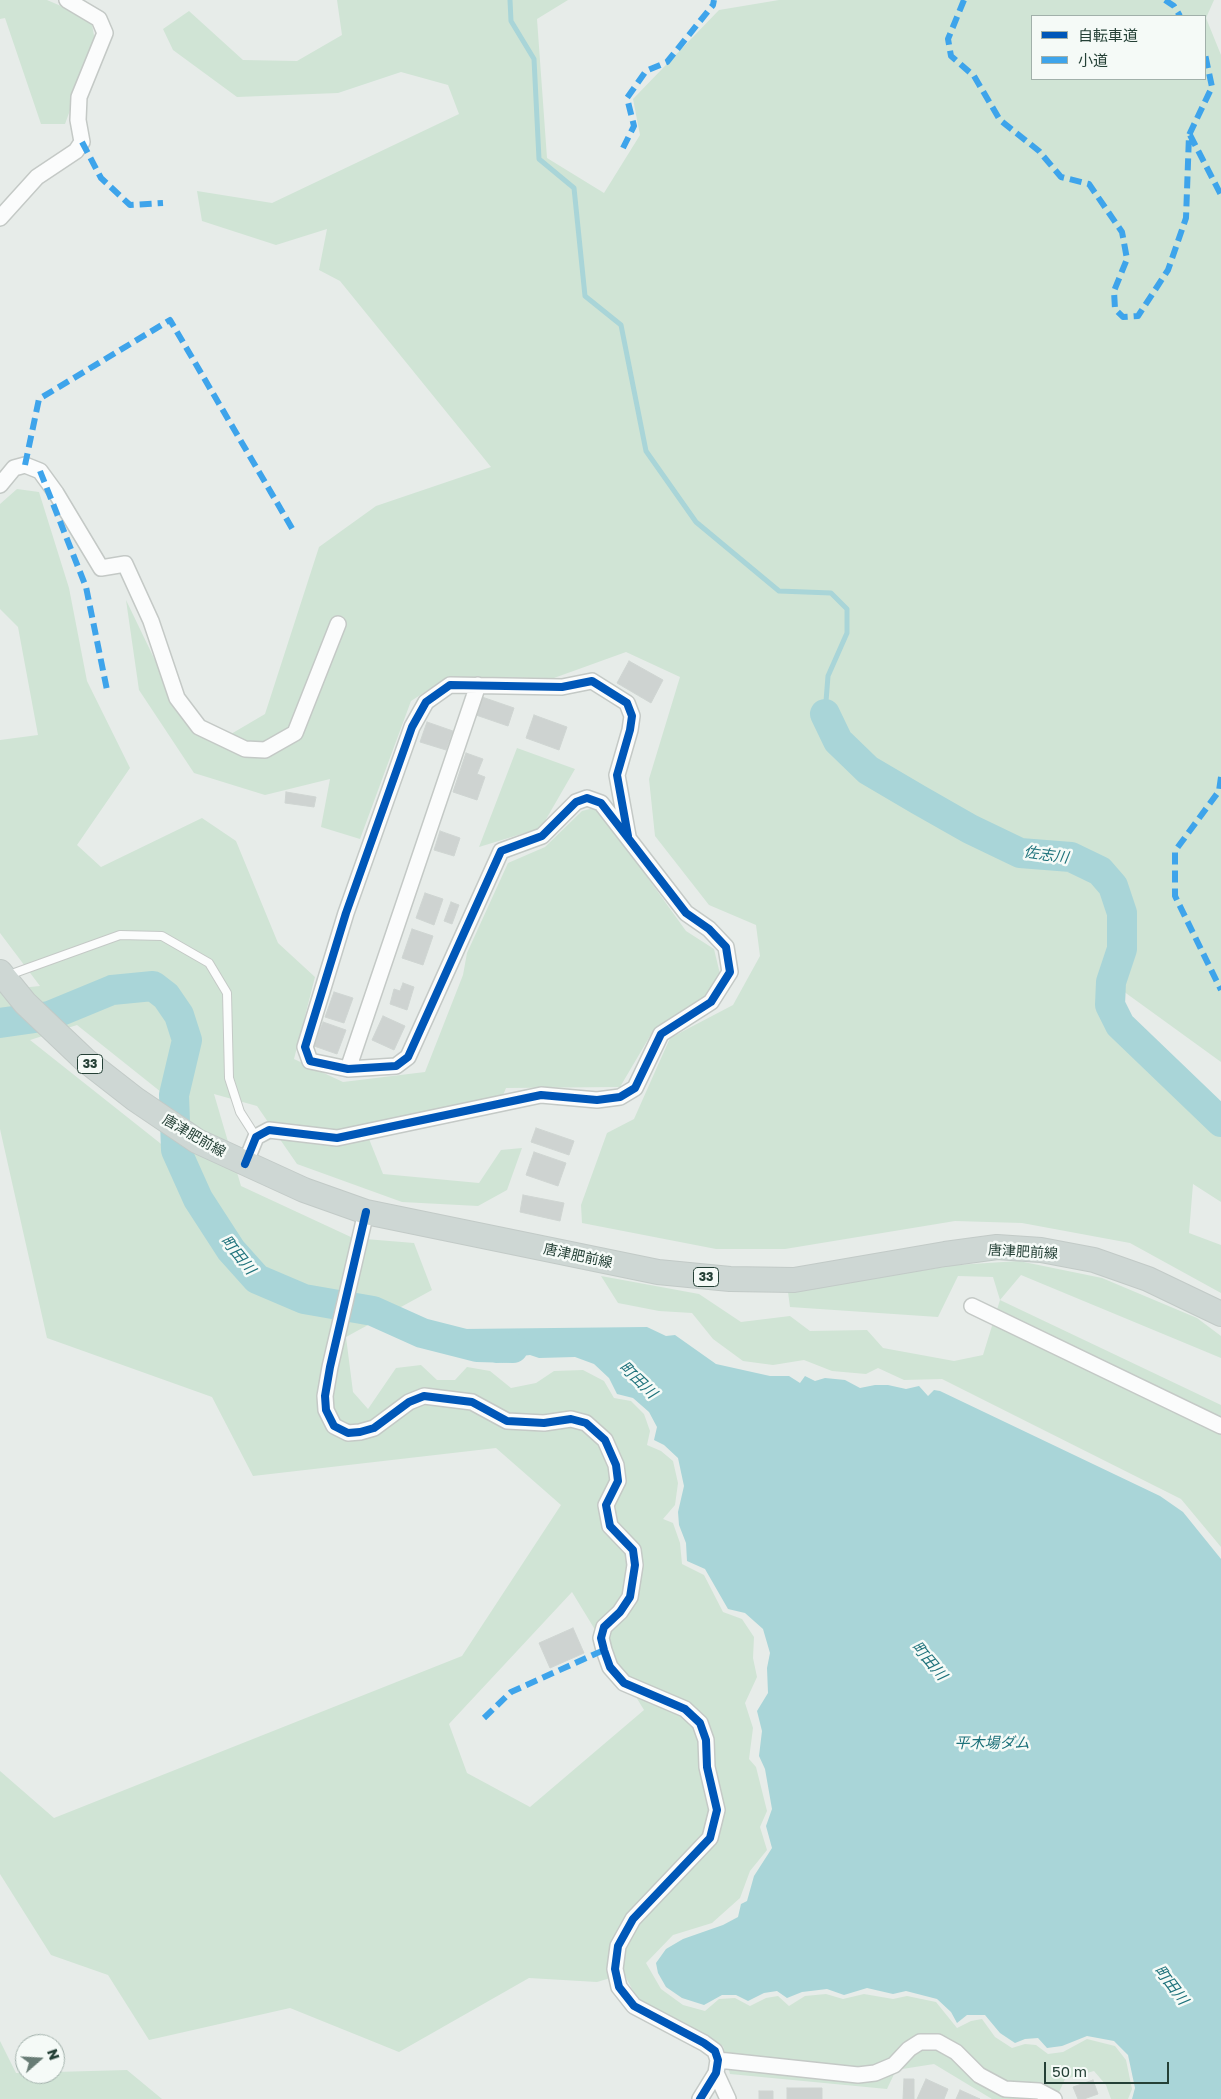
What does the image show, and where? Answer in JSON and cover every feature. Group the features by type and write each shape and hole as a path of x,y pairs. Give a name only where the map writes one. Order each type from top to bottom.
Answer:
{"main road":[{"name":"唐津肥前線","path":"1,975 25,1003 85,1060 135,1099 197,1141 304,1190 366,1212 658,1272 730,1279 794,1280 945,1254 998,1248 1041,1250 1094,1260 1139,1275 1221,1314"}],"street":[{"path":"0,218 37,178 76,151 82,142 78,120 79,97 105,33 99,19 67,0"},
{"path":"0,485 14,468 25,465 40,471 56,493 101,568 124,564 152,621 177,698 199,727 245,749 265,750 295,733 338,624"},
{"path":"245,1164 256,1137 269,1130 337,1138 541,1095 597,1100 620,1097 635,1088 661,1034 711,1002 730,972 726,948 709,929 686,913 601,803 588,798 576,802 542,836 501,852 408,1057 396,1066 348,1069 310,1061 305,1047 346,912 412,727 426,702 450,685 562,687 592,681 626,703 632,716 630,730 616,775 628,836"},
{"path":"348,1069 478,685"},
{"path":"366,1212 325,1396 326,1410 334,1426 348,1433 374,1428 410,1402 424,1396 472,1402 507,1421 544,1424 572,1419 586,1423 605,1440 616,1465 618,1481 606,1505 610,1526 633,1550 635,1565 630,1597 620,1612 604,1627 601,1638 604,1650 610,1667 624,1683 685,1709 700,1723 706,1740 707,1767 717,1810 710,1838 633,1919 618,1946 615,1969 619,1987 634,2006 704,2043 715,2051 717,2067 728,2099"},
{"path":"972,1306 1221,1426"},
{"path":"717,2067 858,2075 875,2073 894,2065 909,2048 920,2042 938,2042 956,2052 979,2075 1005,2089 1039,2091 1054,2099"},
{"path":"700,2099 717,2067"}],"lane":[{"path":"1,975 120,935 162,936 209,962 228,993 229,1078 240,1112 256,1137"}],"green space":[{"path":"0,0 47,0 91,19 95,41 65,124 41,124 5,18 0,19"},
{"path":"337,0 568,0 537,19 547,158 604,193 640,135 633,99 719,10 779,0 1214,0 1206,18 1221,55 1221,1062 1123,991 1108,988 1100,1007 1221,1130 1221,1202 1193,1184 1189,1233 1221,1245 1221,1293 1130,1243 1022,1223 955,1221 785,1249 716,1249 582,1223 581,1205 607,1133 634,1119 670,1038 733,1005 760,956 756,925 709,905 655,836 649,779 680,677 626,652 554,678 448,677 411,701 360,839 321,827 330,779 265,795 194,773 139,690 126,600 178,708 231,734 265,714 319,547 376,506 491,467 340,281 319,270 327,229 276,245 202,221 197,191 272,203 459,114 448,85 401,72 338,93 237,97 173,50 163,29 189,11 243,60 297,61 342,35"},
{"path":"17,489 39,492 69,588 87,681 130,768 77,845 101,867 202,818 236,841 278,943 315,977 294,1059 343,1082 425,1072 463,975 467,953 508,863 545,847 582,811 597,807 686,931 714,949 721,978 702,1002 653,1031 620,1087 506,1088 501,1100 363,1124 383,1174 479,1183 501,1150 522,1148 507,1190 478,1206 402,1202 297,1164 257,1106 214,1094 241,1186 353,1238 414,1243 432,1290 346,1337 353,1392 368,1409 396,1368 421,1365 437,1380 455,1380 467,1367 490,1371 511,1388 536,1383 554,1371 583,1370 604,1381 614,1398 631,1401 644,1414 650,1431 647,1445 661,1451 673,1461 678,1483 675,1505 663,1519 673,1523 680,1543 682,1564 704,1575 723,1612 742,1619 754,1637 753,1658 757,1677 745,1703 753,1728 749,1759 756,1767 767,1811 760,1827 767,1850 750,1871 740,1898 712,1923 673,1935 646,1963 661,1989 683,2005 705,2011 719,1999 735,1998 750,2006 766,1998 778,1996 789,2006 805,1996 826,1994 843,1999 864,1994 893,1999 907,1996 936,2002 957,2028 971,2021 982,2019 995,2037 1012,2048 1025,2044 1036,2045 1048,2054 1063,2052 1087,2039 1115,2046 1126,2060 1132,2089 1128,2099 1111,2099 1106,2085 1094,2071 1065,2079 1056,2099 992,2099 934,2064 896,2070 887,2089 730,2074 723,2046 639,2002 624,1974 597,1982 529,1978 399,2052 290,2008 149,2040 108,1975 51,1955 0,1874 0,1771 54,1818 462,1656 561,1505 496,1448 253,1476 212,1397 47,1338 0,1129 0,990 40,986 0,933 0,740 38,735 18,627 0,609 0,504","holes":["77,1025 161,1092 170,1151 30,1040","572,1592 644,1710 530,1807 467,1773 449,1724"]},
{"path":"517,748 575,769 541,828 479,847"},
{"path":"1019,1261 1102,1278 1197,1318 1221,1336 1221,1358 1021,1275 1000,1300 993,1277 958,1276 938,1317 790,1307 788,1292 956,1265"},
{"path":"601,1276 699,1294 741,1322 790,1316 810,1331 867,1330 883,1348 954,1361 983,1355 1000,1300 1221,1405 1221,1547 1181,1499 942,1379 904,1380 878,1368 866,1374 832,1371 804,1360 773,1365 743,1361 713,1339 692,1313 659,1311 618,1303"},
{"path":"0,2041 15,2071 15,2084 65,2084 65,2072 127,2070 162,2099 0,2099"}],"water":[{"name":"平木場ダム","path":"647,1327 666,1336 675,1335 716,1364 770,1376 789,1376 800,1383 805,1376 815,1381 825,1378 845,1380 860,1388 888,1385 906,1389 919,1386 928,1396 934,1390 940,1391 1160,1496 1183,1512 1221,1559 1221,2099 1132,2099 1135,2088 1128,2055 1114,2041 1087,2036 1062,2046 1047,2048 1038,2038 1025,2039 1015,2043 1000,2033 985,2015 967,2015 957,2023 951,2012 937,1999 906,1991 893,1994 867,1988 844,1995 827,1989 802,1992 787,1998 777,1991 764,1993 748,2001 736,1995 722,1995 704,2005 682,1998 666,1987 658,1973 656,1963 666,1949 683,1939 723,1925 738,1917 741,1904 747,1901 754,1876 772,1848 766,1826 772,1809 765,1769 759,1756 762,1731 757,1711 768,1693 767,1668 770,1653 763,1629 745,1613 728,1609 705,1569 687,1561 686,1543 679,1525 678,1512 684,1486 678,1458 664,1445 654,1440 657,1427 649,1412 633,1398 617,1394 609,1378 594,1364 575,1357 539,1358 530,1355 522,1356 514,1362 496,1363 481,1358 472,1351 477,1334 462,1329"}],"building":[{"path":"629,661 663,680 651,703 617,683"},
{"path":"482,697 514,708 508,726 476,715"},
{"path":"534,715 567,727 559,750 526,738"},
{"path":"427,722 453,731 446,750 420,742"},
{"path":"466,753 483,759 477,774 485,777 477,800 453,792"},
{"path":"286,792 316,797 314,807 285,803"},
{"path":"440,831 460,838 454,856 434,850"},
{"path":"425,893 443,899 434,925 416,918"},
{"path":"451,902 459,905 452,924 444,921"},
{"path":"412,929 433,936 423,965 402,958"},
{"path":"403,983 414,987 407,1010 390,1004 394,989 400,991"},
{"path":"334,992 353,998 344,1023 325,1017"},
{"path":"383,1016 405,1026 394,1050 372,1040"},
{"path":"323,1022 346,1030 337,1054 314,1046"},
{"path":"536,1128 574,1141 569,1155 531,1142"},
{"path":"534,1152 566,1163 558,1186 526,1175"},
{"path":"523,1195 564,1203 560,1221 520,1212"},
{"path":"573,1628 584,1653 550,1668 539,1643"},
{"path":"904,2079 914,2079 914,2099 903,2099"},
{"path":"926,2079 948,2089 944,2099 917,2099"},
{"path":"1093,2080 1098,2094 1078,2099 1073,2087"},
{"path":"787,2088 822,2088 822,2099 787,2099"},
{"path":"960,2090 980,2099 956,2099"},
{"path":"759,2091 773,2091 773,2099 759,2099"}],"waterway":[{"path":"510,0 511,21 534,59 539,159 574,188 585,296 621,325 646,451 696,522 779,591 831,593 847,609 847,633 828,676 825,714"},
{"name":"佐志川","path":"825,714 838,741 868,770 919,800 970,829 1020,853 1071,857 1100,871 1113,886 1122,913 1122,949 1111,982 1110,1005 1120,1025 1221,1122"},
{"name":"町田川","path":"0,1023 49,1016 112,990 153,986 166,996 179,1015 187,1040 174,1095 176,1150 198,1199 231,1250 257,1279 304,1299 373,1311 422,1333 477,1347 513,1348"}],"marked path":[{"path":"623,148 634,126 627,98 646,71 667,62 713,5 714,0"},
{"path":"964,0 948,39 951,56 974,76 1000,120 1039,151 1061,177 1089,184 1122,232 1127,259 1114,291 1115,309 1123,317 1138,316 1168,270 1186,218 1189,135 1212,87 1206,59"},
{"path":"1165,0 1174,6 1179,15"},
{"path":"1190,135 1221,195"},
{"path":"82,142 101,178 130,205 163,203"},
{"path":"25,465 39,399 170,320 293,530"},
{"path":"40,471 86,587 107,690"},
{"path":"1221,777 1219,791 1175,851 1175,896 1221,990"},
{"path":"484,1718 511,1692 604,1650"}],"cycle path":[{"path":"245,1164 256,1137 269,1130 337,1138 541,1095 597,1100 620,1097 635,1088 661,1034 711,1002 730,972 726,947 709,929 686,913 601,803 587,798 576,802 542,836 501,851 408,1057 396,1066 348,1069 310,1061 305,1047 346,913 412,727 426,702 450,685 562,687 592,681 627,703 632,716 630,730 617,775 628,836"},
{"path":"366,1212 325,1396 326,1410 334,1426 348,1433 374,1428 409,1402 424,1396 472,1402 507,1421 544,1423 571,1419 586,1423 605,1440 616,1465 618,1481 606,1505 610,1526 633,1550 635,1565 630,1597 620,1612 604,1627 601,1638 604,1650 610,1667 624,1683 685,1709 700,1723 706,1740 707,1767 717,1810 710,1838 633,1919 618,1946 615,1969 619,1987 634,2006 704,2043 715,2051 718,2060 716,2073 700,2099"}]}
